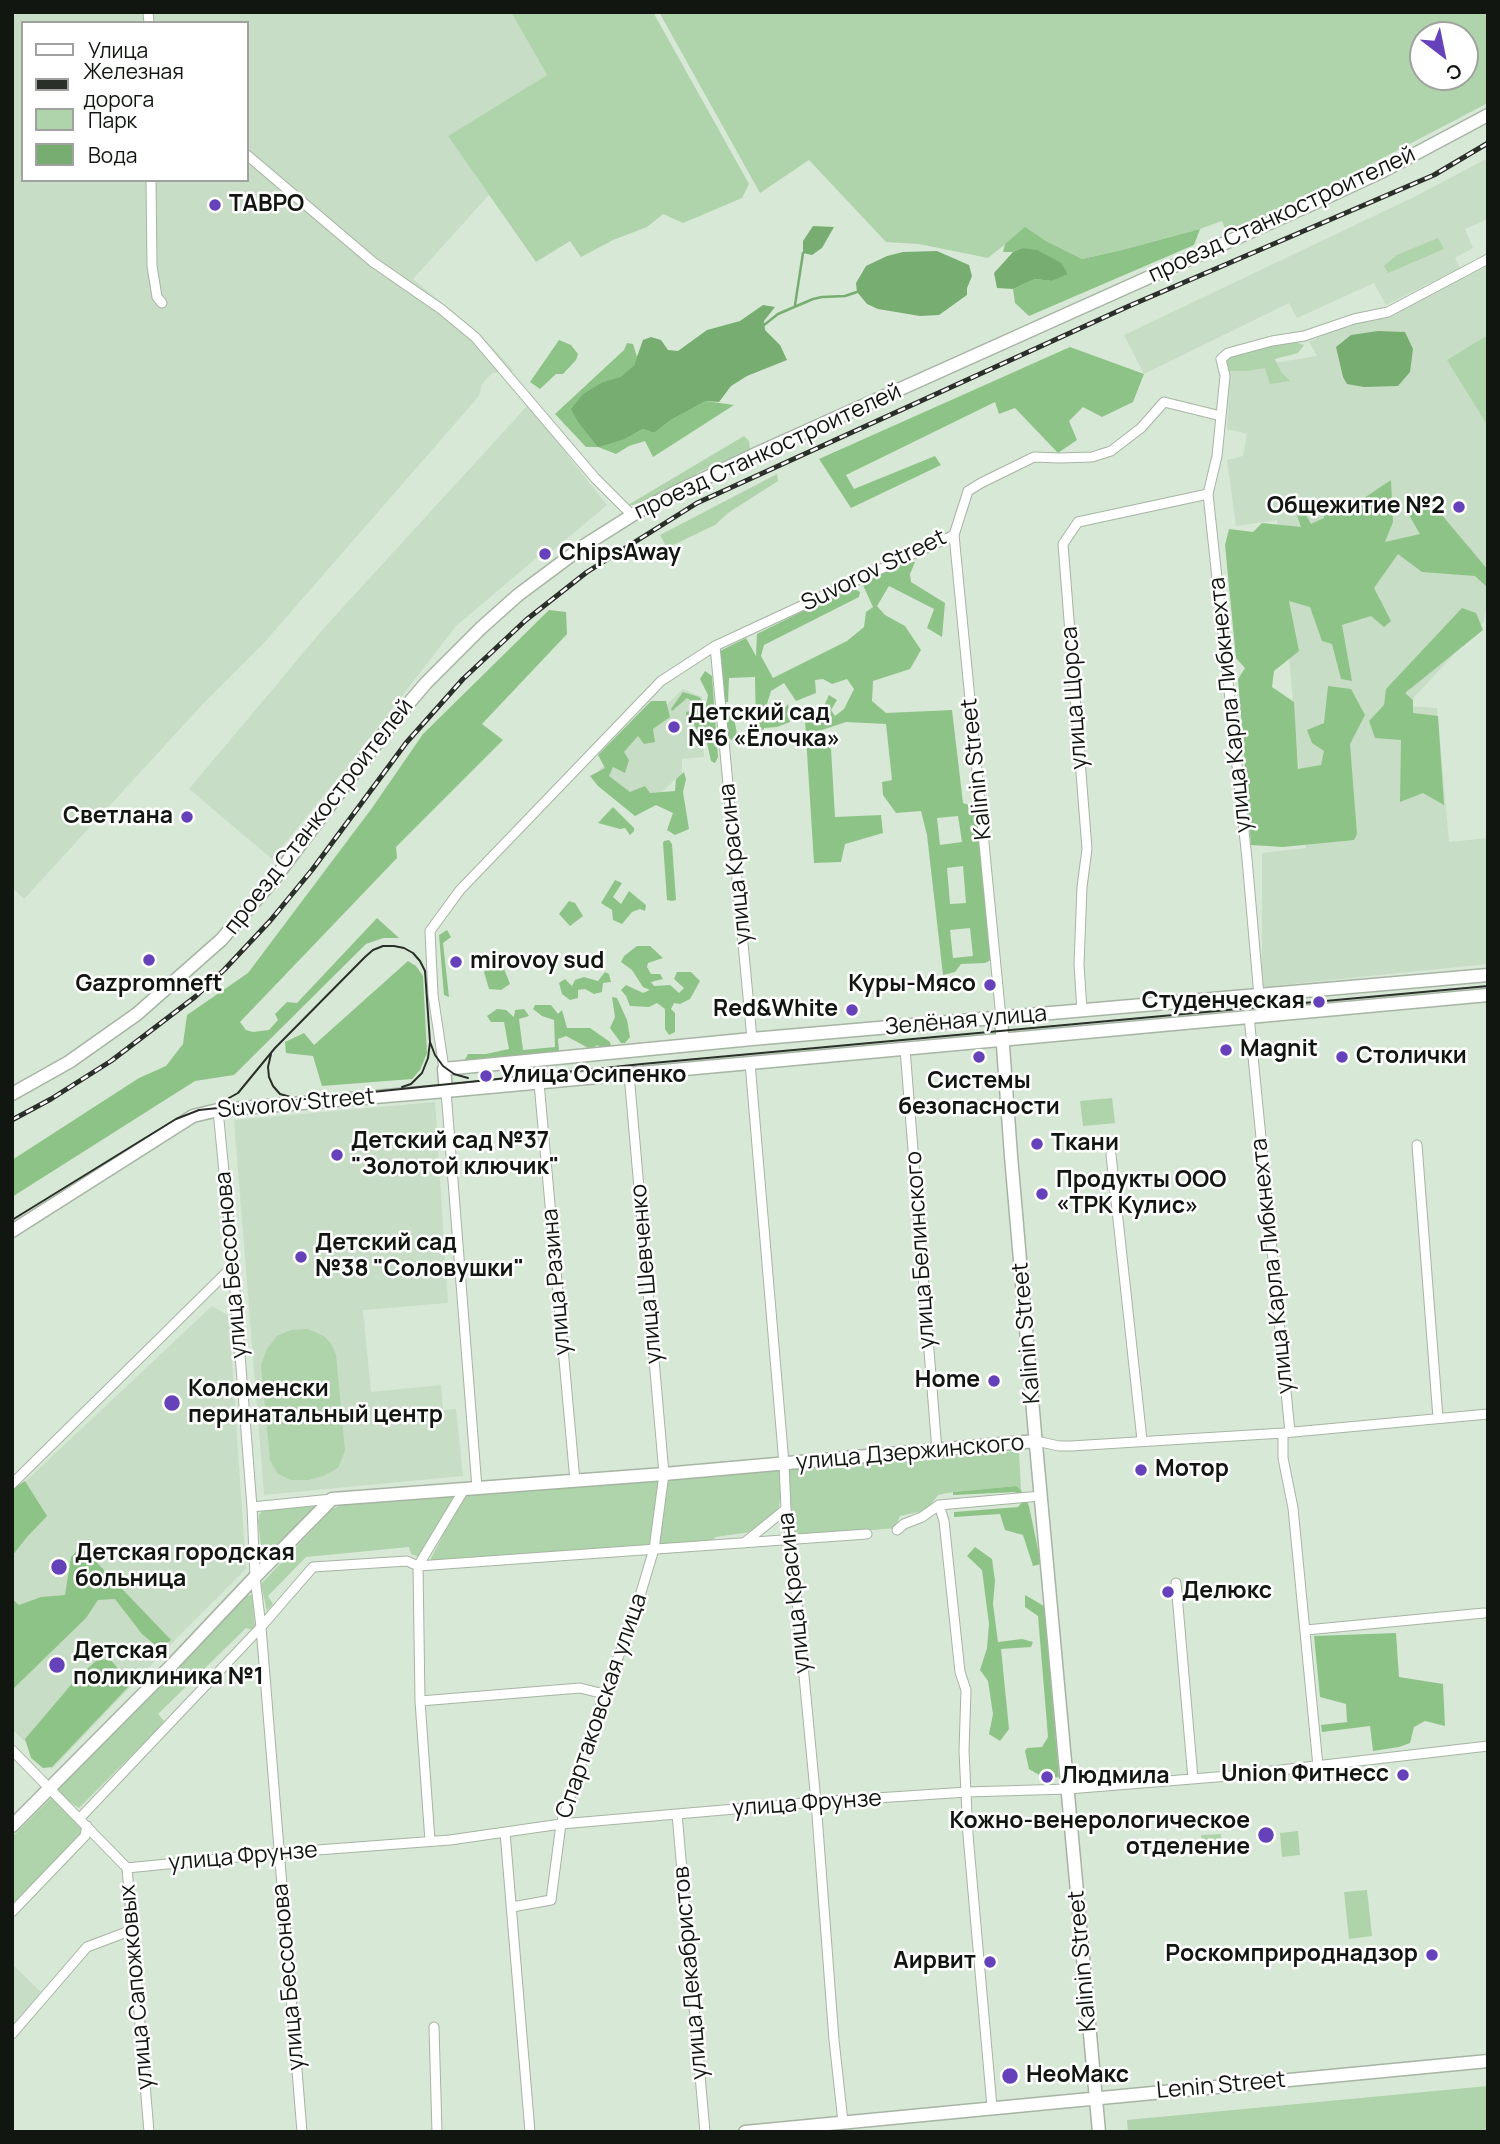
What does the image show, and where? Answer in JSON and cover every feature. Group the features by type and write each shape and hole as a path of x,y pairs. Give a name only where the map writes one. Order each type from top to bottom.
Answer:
{"street":[{"name":"проезд Станкостроителей","path":"12,1094 104,1039 157,998 206,954 275,878 426,683 518,595 576,552 632,515 760,452 1312,204 1383,171 1488,115"},
{"path":"248,157 373,262 441,309 474,337 595,478 632,515"},
{"path":"151,182 152,267 157,297 162,303"},
{"path":"1221,416 1225,376 1221,359 1228,353 1272,341 1304,336 1354,319 1388,312 1488,259"},
{"name":"Suvorov Street","path":"444,1069 433,995 430,931 460,890 661,681 715,646 954,535 968,491 1034,457 1092,457 1111,451 1141,428 1164,402 1221,416"},
{"name":"улица Карла Либкнехта","path":"1221,416 1217,456 1208,494 1259,996"},
{"name":"улица Щорса","path":"1082,1011 1079,964 1082,887 1087,849 1063,544 1078,522 1208,494"},
{"name":"Kalinin Street","path":"954,535 1001,1018 1036,1441 1099,2132"},
{"name":"улица Красина","path":"715,646 752,1039"},
{"name":"Зелёная улица","path":"444,1069 752,1039 1488,975"},
{"name":"Зелёная улица","path":"446,1091 1488,995"},
{"name":"улица Карла Либкнехта","path":"1249,1016 1286,1432 1283,1458 1293,1508 1318,1766"},
{"name":"улица Белинского","path":"905,1049 937,1451"},
{"name":"улица Красина","path":"750,1063 786,1509 816,1802 843,2122"},
{"path":"430,1841 420,1700 418,1566 471,1488 444,1069"},
{"name":"улица Шевченко","path":"629,1074 664,1474"},
{"name":"улица Разина","path":"538,1083 575,1480"},
{"name":"Suvorov Street","path":"12,1231 193,1116 218,1110 446,1091"},
{"name":"улица Бессонова","path":"218,1110 233,1266 255,1577 302,2132"},
{"path":"1417,1145 1438,1418"},
{"path":"1111,1155 1142,1440"},
{"path":"12,1484 233,1266"},
{"name":"улица Дзержинского","path":"252,1507 1036,1441 1059,1446 1286,1432 1488,1414"},
{"name":"Спартаковская улица","path":"512,1907 551,1900 561,1824 604,1694 633,1619 654,1549 664,1474"},
{"path":"897,1530 939,1505 1041,1496"},
{"path":"12,1826 171,1667 332,1499"},
{"path":"939,1505 944,1521 960,1672 967,1690 964,1751 968,1835 992,2108"},
{"path":"744,1544 786,1509"},
{"path":"12,1912 85,1836 84,1822 313,1567 407,1561 418,1566 867,1534"},
{"path":"1176,1583 1193,1779"},
{"path":"1306,1630 1484,1613"},
{"path":"420,1700 580,1688 604,1694"},
{"name":"улица Фрунзе","path":"127,1868 430,1841 561,1824 816,1802 967,1792 1068,1789 1265,1773 1488,1746"},
{"name":"улица Сапожковых","path":"12,1750 127,1868 149,2132"},
{"name":"улица Декабристов","path":"677,1814 705,2132"},
{"path":"505,1832 530,2132"},
{"path":"12,2034 87,1947 132,1930"},
{"path":"434,2026 437,2132"},
{"name":"Lenin Street","path":"745,2132 1488,2061"}],"shaded area":[{"path":"12,12 511,12 547,75 448,136 489,195 413,279 481,335 514,371 492,373 482,384 479,396 263,644 201,706 24,899 12,887"},
{"path":"1488,158 1488,219 1465,229 1473,248 1455,258 1460,268 1386,305 1374,283 1297,318 1289,303 1144,374 1124,335 1416,196"},
{"path":"1025,227 1082,259 1200,229 1194,245 1029,316 1015,303 1013,289 1035,279 1052,281 1068,273 1022,248 1003,252 1005,244"},
{"path":"1488,266 1488,610 1484,622 1406,706 1437,708 1449,842 1488,838 1488,964 1262,987 1262,853 1306,848 1277,520 1236,526 1227,460 1243,456 1247,434 1227,429 1230,370 1317,356 1309,341 1316,339 1319,334 1390,314"},
{"path":"559,340 571,345 578,354 576,360 563,374 556,374 540,389 530,382"},
{"path":"627,343 633,344 637,357 634,365 621,378 603,382 625,439 643,429 654,433 671,420 706,401 734,405 653,457 645,441 616,454 598,447 586,447 555,414 624,350"},
{"path":"1070,347 1144,374 1133,402 1102,417 1083,407 1069,421 1077,440 1058,453 1015,408 999,414 995,402 846,475 854,489 935,456 941,465 851,508 819,459"},
{"path":"528,405 607,505 544,558 540,555 456,626 272,859 189,789 324,628"},
{"path":"1391,480 1393,522 1385,542 1420,534 1409,515 1411,502 1436,508 1488,570 1488,588 1475,576 1422,572 1398,554 1374,588 1391,621 1384,627 1371,616 1342,625 1352,681 1341,679 1332,644 1322,641 1310,607 1289,601 1299,651 1274,671 1272,687 1294,702 1298,769 1321,765 1324,751 1312,743 1307,730 1324,723 1328,686 1351,689 1365,715 1350,744 1357,834 1354,840 1283,847 1251,845 1238,679 1245,668 1236,658 1225,545 1229,529 1253,532 1262,523 1301,527 1296,512 1305,513 1311,524 1324,518 1325,499 1332,498 1340,514"},
{"path":"904,560 915,562 910,574 911,582 945,603 942,637 927,628 934,609 889,586 877,606 885,615 905,626 921,650 910,669 873,681 872,701 886,713 952,710 963,803 978,808 995,958 985,963 961,964 955,972 943,975 927,835 921,811 896,813 883,795 882,782 892,780 886,724 846,722 822,730 817,737 831,749 835,817 881,815 883,833 845,844 841,862 814,863 805,721 822,710 829,695 837,700 831,710 835,716 844,709 854,689 847,679 832,684 823,679 815,680 816,693 796,701 784,683 771,691 766,707 778,716 788,704 790,722 764,728 759,737 733,741 724,735 726,710 733,712 737,734 756,732 755,677 729,678 728,702 723,702 718,667 720,651 746,638 756,656 757,634 851,587 860,592 859,597 764,645 761,656 773,678 847,641 864,627 866,612 873,607 862,583","holes":["958,816 962,842 940,845 937,818","963,866 966,903 950,904 947,868","970,928 973,956 953,958 950,930"]},
{"path":"1462,608 1476,613 1483,630 1405,693 1413,700 1413,713 1438,716 1444,805 1423,793 1400,802 1401,740 1375,738 1369,721 1384,705 1386,689"},
{"path":"549,610 566,612 567,634 482,724 503,740 396,847 397,858 240,1022 246,1030 253,1032 269,1030 278,1020 275,1014 287,1002 297,1003 377,918 399,938 383,938 366,944 234,1075 195,1081 12,1197 12,1160 139,1078 166,1066 183,1044 187,1015 248,973 372,808 423,734"},
{"path":"705,671 712,676 718,757 715,763 711,761 705,734 698,732 693,722 686,723 686,712 695,710 696,704 687,698 672,711 671,709 683,692 699,697 706,705 708,695 700,679"},
{"name":"Детский сад №6 «Ёлочка»","path":"683,689 702,697 704,757 682,759 682,773 642,811 599,770"},
{"path":"651,701 666,701 670,717 653,729 655,742 644,744 638,736 624,752 629,760 625,773 613,767 609,776 630,792 645,786 650,793 675,791 676,779 684,772 686,779 683,792 689,829 675,835 667,830 673,813 656,805 635,816 598,786 590,776 605,768 598,755"},
{"path":"613,807 634,828 630,835 625,828 598,823"},
{"path":"669,840 672,844 676,900 672,901 667,900 663,843"},
{"path":"615,880 622,883 613,897 621,904 629,891 646,905 645,911 640,909 632,912 622,924 613,920 612,910 601,903"},
{"path":"569,901 575,903 583,916 570,926 559,914"},
{"path":"447,930 451,937 443,943 449,997 444,995 439,935"},
{"path":"637,946 650,946 663,958 648,963 651,974 660,974 663,979 651,982 654,986 670,985 679,993 684,988 674,979 677,972 691,972 700,981 690,999 680,1004 674,1003 671,1009 675,1013 675,1032 669,1035 665,1029 665,1009 657,1003 649,1007 630,1006 621,990 626,985 643,993 650,990 643,987 632,970 621,962 624,956"},
{"path":"408,961 416,966 423,976 427,1053 420,1070 412,1079 322,1086 313,1056 286,1053 285,1042 304,1033 314,1045"},
{"path":"491,965 503,966 510,984 501,990 489,989 484,972"},
{"path":"605,972 609,974 611,982 603,983 602,992 594,994 585,989 578,990 578,998 570,1000 562,994 559,983 565,979 572,986 575,980 584,977 598,981"},
{"path":"612,997 617,998 627,1020 630,1037 625,1043 621,1043 610,1028 615,1017"},
{"path":"535,1005 551,1005 558,1014 562,1010 567,1028 590,1028 610,1042 612,1050 608,1053 597,1045 592,1050 566,1036 558,1039 559,1050 550,1057 461,1067 468,1054 486,1054 509,1049 504,1022 491,1022 487,1016 497,1009 506,1010 514,1017 515,1010 524,1009 529,1016 519,1019 523,1050 555,1047 554,1020 533,1009"},
{"path":"435,1102 448,1303 363,1310 371,1392 441,1385 443,1410 456,1409 463,1476 264,1495 234,1120"},
{"name":"Коломенски перинатальный центр","path":"212,1306 229,1316 246,1569 52,1769 12,1729 12,1494"},
{"path":"25,1481 47,1516 12,1556 12,1492"},
{"path":"1016,1486 1029,1506 1041,1564 1033,1566 1023,1535 1005,1530 1000,1514 954,1517 954,1512 1018,1507 1023,1501 1015,1492 953,1495 953,1492"},
{"path":"81,1546 171,1640 160,1649 142,1634 115,1599 98,1600 86,1618 12,1690 12,1599 19,1605 41,1597 65,1595 71,1557"},
{"path":"975,1547 992,1559 995,1581 993,1604 998,1642 1022,1639 1033,1642 1031,1647 1001,1649 1009,1729 1000,1741 989,1734 993,1714 988,1681 980,1670 987,1648 989,1624 982,1570 967,1556"},
{"path":"1025,1595 1044,1606 1059,1777 1046,1779 1029,1769 1025,1751 1027,1748 1042,1747 1048,1737 1038,1616 1025,1607"},
{"path":"1396,1633 1399,1677 1443,1684 1445,1726 1425,1721 1414,1727 1410,1743 1373,1751 1370,1726 1322,1732 1321,1725 1347,1722 1346,1704 1320,1697 1314,1636"},
{"path":"110,1659 131,1684 52,1767 43,1768 31,1758 25,1739 76,1679 97,1660"},
{"path":"12,1964 41,1992 12,2026"}],"green space":[{"path":"511,12 653,12 749,184 742,198 683,223 663,214 647,227 613,240 581,257 570,241 536,262 448,136 547,75"},
{"path":"659,12 1488,12 1488,103 1325,188 1227,233 1222,221 1082,259 1025,228 988,258 919,244 886,242 809,160 760,193"},
{"path":"1438,238 1444,249 1388,273 1384,266 1397,255"},
{"path":"1488,335 1488,426 1447,360"},
{"path":"1292,341 1304,345 1298,353 1275,359 1281,372 1290,381 1270,384 1265,368 1228,371 1226,367 1229,355"},
{"path":"744,436 749,441 750,449 699,472 682,483 662,490 653,497 635,505 628,505"},
{"path":"777,474 778,481 728,513 715,525 667,548 660,535"},
{"path":"1112,1098 1115,1123 1083,1126 1080,1101"},
{"path":"308,1329 324,1336 336,1355 345,1451 338,1468 308,1480 291,1480 278,1474 270,1460 261,1365 267,1349 277,1336 291,1330"},
{"path":"1019,1451 1021,1490 1016,1486 938,1495 927,1510 900,1516 895,1528 795,1537 790,1514 789,1470"},
{"path":"779,1471 779,1507 770,1519 751,1532 716,1537 712,1540 428,1564 464,1495"},
{"path":"456,1494 419,1557 411,1554 409,1547 306,1557 268,1596 273,1604 267,1611 261,1584 332,1509 344,1504"},
{"path":"318,1506 263,1562 258,1522 262,1511"},
{"path":"252,1595 254,1630 246,1628 158,1714 165,1722 79,1808 62,1797 57,1792 58,1788 241,1596"},
{"path":"53,1796 83,1827 80,1837 12,1906 12,1837"},
{"path":"1298,1831 1300,1855 1282,1857 1280,1833"},
{"path":"1221,1834 1222,1850 1203,1852 1201,1835"},
{"path":"1367,1890 1372,1936 1349,1939 1344,1892"},
{"path":"1488,2086 1488,2132 1128,2132 1127,2120"}],"water":[{"path":"813,226 834,227 822,248 812,255 803,253 803,241"},
{"path":"1022,248 1037,250 1061,263 1068,274 1052,281 1035,279 1013,289 997,288 994,273 1013,252"},
{"path":"937,251 969,265 972,276 967,295 939,315 920,316 878,309 867,304 857,292 856,283 866,266 903,252"},
{"path":"763,305 775,307 764,321 765,330 780,345 787,360 747,376 731,386 719,402 706,401 671,420 654,433 643,429 625,439 598,447 578,422 571,409 583,394 603,382 621,377 634,365 643,340 651,337 661,340 668,350 678,351 707,330 740,321"},
{"path":"1378,331 1405,332 1413,349 1410,372 1398,386 1364,387 1347,384 1336,347 1351,335"}],"waterway":[{"path":"795,305 803,253"},
{"path":"764,325 778,314 813,299 857,292"}],"tram line":[{"path":"220,1103 238,1093 275,1048 365,957 383,946 404,948 413,953 425,971 430,1042 428,1058 422,1073 411,1084 402,1087"},
{"path":"12,1220 176,1119 199,1110 642,1064 1488,986"},
{"path":"430,1042 443,1066 454,1074 468,1078"},
{"path":"271,1054 268,1067 273,1086 280,1094 294,1098"}],"railway":[{"path":"12,1120 111,1061 195,997 224,970 270,921 312,870 406,743 463,679 526,620 587,572 697,503 1129,306 1434,175 1488,143"}],"place":[{"name":"ТАВРО","path":"215,205"},
{"name":"Общежитие №2","path":"1459,507"},
{"name":"ChipsAway","path":"545,554"},
{"name":"Детский сад №6 «Ёлочка»","path":"674,727"},
{"name":"Светлана","path":"187,817"},
{"name":"Gazpromneft","path":"149,960"},
{"name":"mirovoy sud","path":"456,962"},
{"name":"Куры-Мясо","path":"990,985"},
{"name":"Студенческая","path":"1319,1002"},
{"name":"Red&White","path":"852,1010"},
{"name":"Magnit","path":"1226,1050"},
{"name":"Системы безопасности","path":"979,1057"},
{"name":"Столички","path":"1342,1057"},
{"name":"Улица Осипенко","path":"486,1076"},
{"name":"Ткани","path":"1037,1144"},
{"name":"Детский сад №37 \"Золотой ключик\"","path":"337,1155"},
{"name":"Продукты ООО «ТРК Кулис»","path":"1042,1194"},
{"name":"Детский сад №38 \"Соловушки\"","path":"301,1257"},
{"name":"Home","path":"994,1381"},
{"name":"Коломенски перинатальный центр","path":"172,1403"},
{"name":"Мотор","path":"1141,1470"},
{"name":"Детская городская больница","path":"59,1567"},
{"name":"Делюкс","path":"1168,1592"},
{"name":"Детская поликлиника №1","path":"57,1665"},
{"name":"Union Фитнесс","path":"1403,1775"},
{"name":"Людмила","path":"1047,1777"},
{"name":"Кожно-венерологическое отделение","path":"1266,1835"},
{"name":"Роскомприроднадзор","path":"1432,1955"},
{"name":"Аирвит","path":"990,1962"},
{"name":"НеоМакс","path":"1010,2076"}]}
